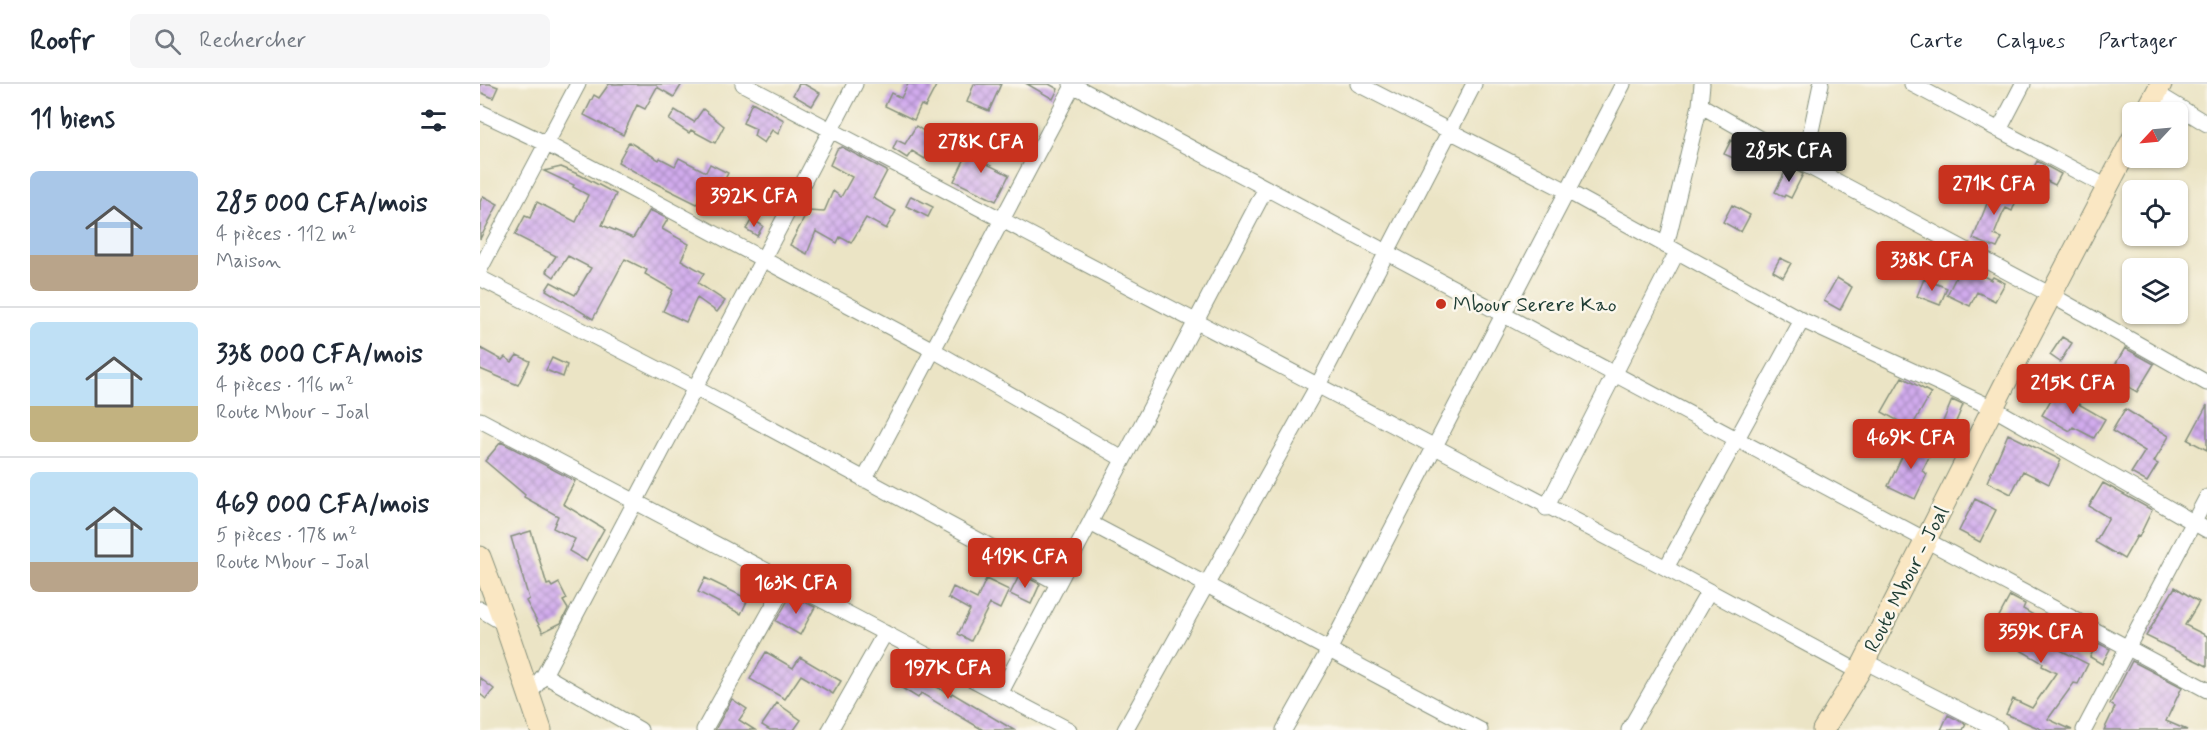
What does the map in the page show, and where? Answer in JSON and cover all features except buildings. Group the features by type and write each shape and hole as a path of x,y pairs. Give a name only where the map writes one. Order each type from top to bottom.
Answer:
{"main road":[{"name":"Route Mbour - Joal","path":"1823,730 1861,666 2122,159"},
{"path":"480,557 505,624 536,727"}],"street":[{"path":"480,269 578,84"},
{"path":"743,84 1709,591 1861,666 1999,730"},
{"path":"528,696 544,675 855,84"},
{"path":"864,480 1073,84 2207,690"},
{"path":"1358,84 1375,88 1802,321 1993,408 2200,527"},
{"path":"1125,730 1317,387 1474,84"},
{"path":"1284,730 1329,650 1623,84"},
{"path":"1546,507 1615,374 1672,249 1702,84"},
{"path":"1804,164 1821,84"},
{"path":"1912,84 2107,187"},
{"path":"1999,130 2023,84"},
{"path":"2159,89 2207,124"},
{"path":"1700,105 1804,164 2051,295 2207,383"},
{"path":"480,112 546,144 933,350 1123,459"},
{"path":"1000,694 1266,188"},
{"path":"480,278 695,388 1058,584"},
{"path":"1665,568 1802,321"},
{"path":"480,420 1069,730"},
{"path":"2084,730 2129,647 2200,527 2207,497"},
{"path":"1090,523 1480,730"},
{"path":"704,730 787,581"},
{"path":"1629,730 1709,591"},
{"path":"480,609 505,624"},
{"path":"830,730 885,633"},
{"path":"544,675 640,730"}],"place":[{"name":"Mbour Serere Kao","path":"1441,304"}]}
